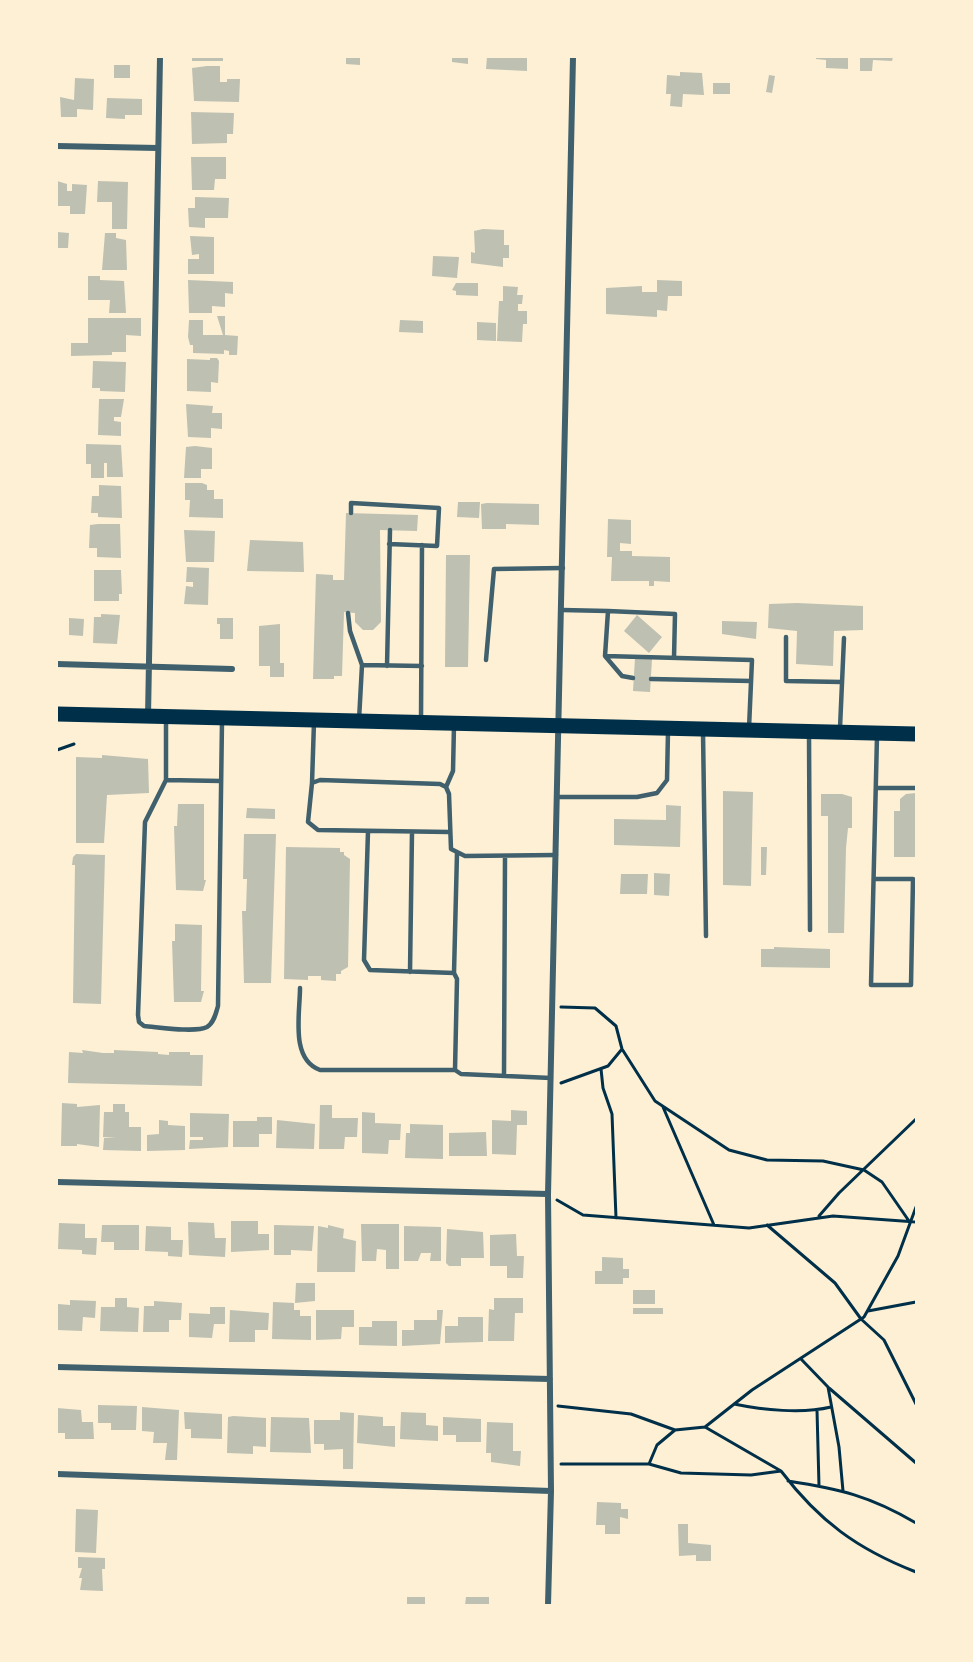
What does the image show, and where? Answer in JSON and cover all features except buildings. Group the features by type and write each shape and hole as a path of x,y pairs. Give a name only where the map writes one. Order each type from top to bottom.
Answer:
{"highway":[{"path":"57,714 916,734"}],"street":[{"path":"148,716 160,57"},
{"path":"548,1605 551,1464 548,1194 573,57"},
{"path":"57,146 158,148"},
{"path":"57,664 232,669"},
{"path":"57,1182 548,1194"},
{"path":"57,1367 550,1379"},
{"path":"57,1474 551,1491"}],"lane":[{"path":"351,513 351,503 439,508 437,546 389,544"},
{"path":"390,505 390,514"},
{"path":"387,666 390,530"},
{"path":"422,545 422,723"},
{"path":"486,660 494,568 562,568"},
{"path":"562,610 675,614 674,658"},
{"path":"608,611 605,656 622,676 633,678"},
{"path":"348,612 350,631 362,665 359,721"},
{"path":"786,637 786,681 842,682"},
{"path":"839,732 843,638"},
{"path":"605,656 752,660 749,730"},
{"path":"362,665 422,666"},
{"path":"651,679 751,681"},
{"path":"166,717 166,780 145,822 139,1022 144,1026 198,1029 207,1027 213,1022 218,1006 222,718"},
{"path":"314,720 308,822 311,826 318,830 449,832"},
{"path":"446,786 453,771 454,723"},
{"path":"558,797 637,797 657,793 667,780 668,728"},
{"path":"703,729 706,936"},
{"path":"809,732 810,930"},
{"path":"874,879 913,879 913,984 871,985 877,733"},
{"path":"166,780 221,781"},
{"path":"312,783 331,780 440,783 446,786 449,794 451,849 457,853 465,856 556,855"},
{"path":"876,788 916,788"},
{"path":"368,831 364,960 370,970 454,973"},
{"path":"410,972 412,832"},
{"path":"455,1070 457,980 454,973 457,853"},
{"path":"504,1075 505,856"},
{"path":"300,988 299,1038 302,1054 312,1067 320,1070 455,1070 461,1074 551,1078"}],"path":[{"path":"57,750 74,744"},
{"path":"553,1006 596,1008 616,1026 622,1049 655,1101 729,1150 767,1160 822,1161 864,1170 882,1182 909,1221"},
{"path":"551,1086 577,1079 608,1066 622,1049"},
{"path":"601,1069 603,1088 612,1114 616,1218"},
{"path":"662,1106 714,1225"},
{"path":"818,1218 839,1193 916,1119"},
{"path":"548,1194 583,1215 616,1218 749,1228 833,1215 916,1222"},
{"path":"550,1405 631,1414 675,1430 705,1427 734,1404 861,1319 868,1311 898,1256 916,1207"},
{"path":"767,1225 835,1283 861,1319 884,1340 916,1404"},
{"path":"868,1311 916,1302"},
{"path":"801,1359 828,1387 916,1463"},
{"path":"828,1387 843,1491"},
{"path":"734,1404 750,1407 817,1410 831,1407"},
{"path":"817,1410 819,1486"},
{"path":"705,1427 781,1472 805,1503 838,1530 878,1557 916,1572"},
{"path":"649,1464 657,1445 675,1430"},
{"path":"551,1464 649,1464 681,1473 751,1475 781,1472"},
{"path":"788,1481 843,1491 885,1505 916,1523"}]}
